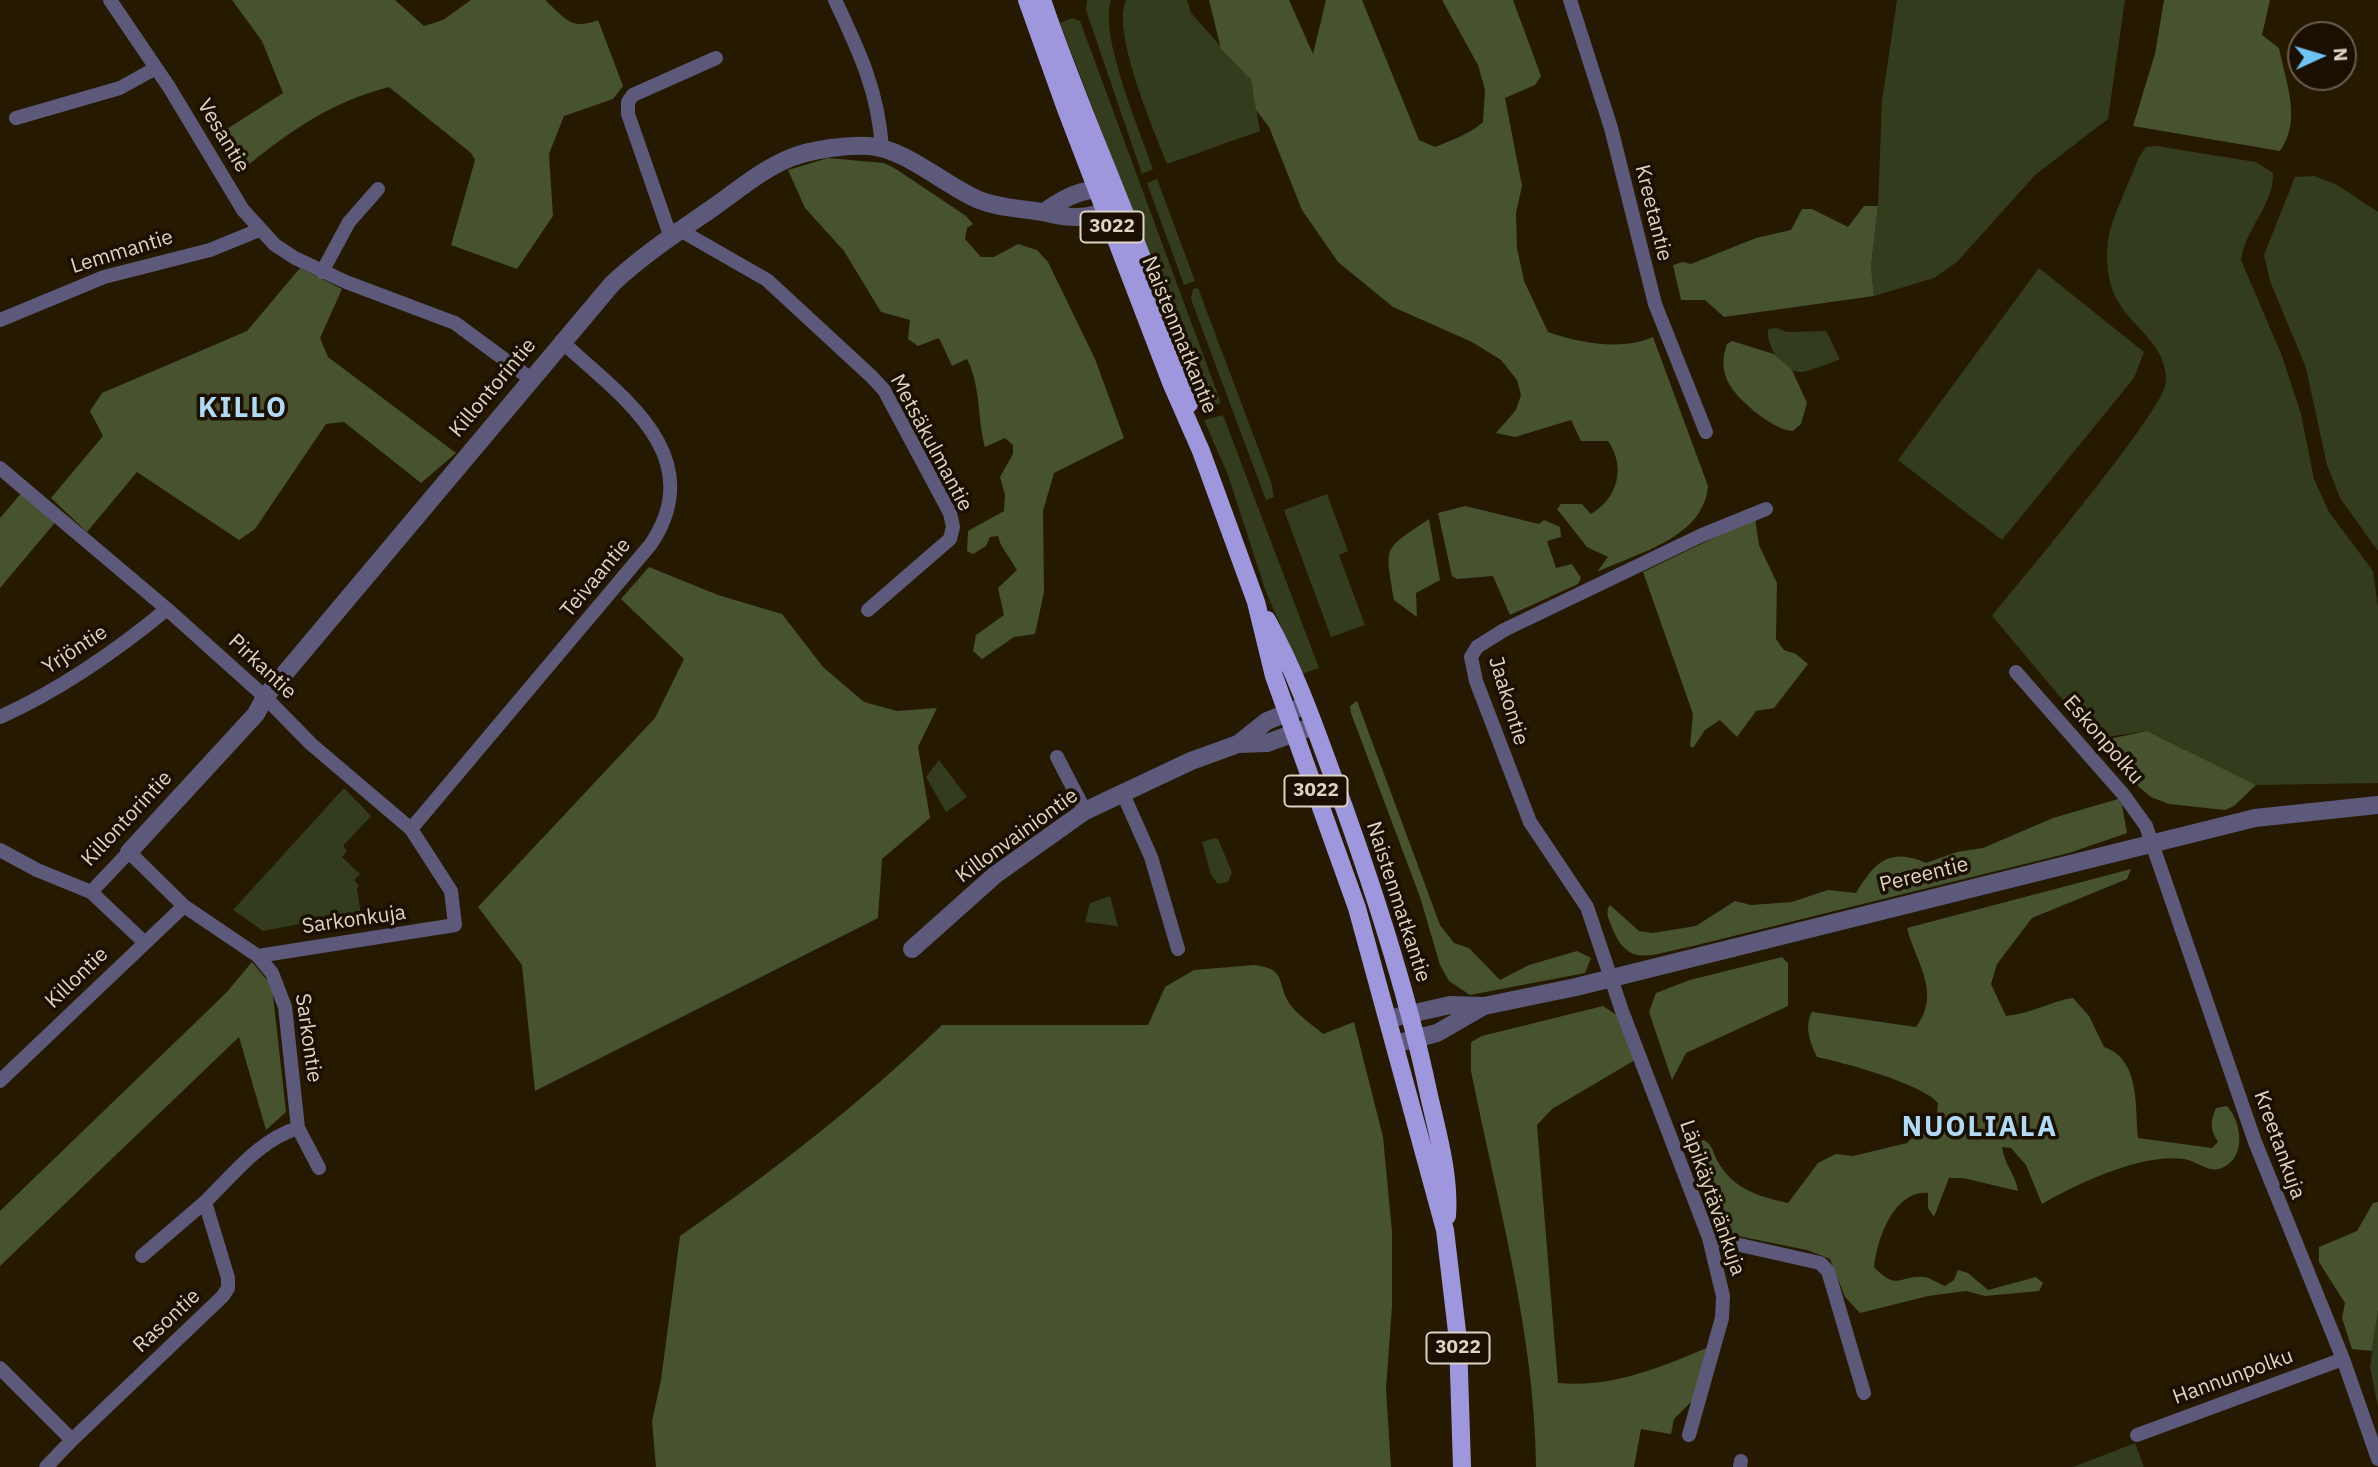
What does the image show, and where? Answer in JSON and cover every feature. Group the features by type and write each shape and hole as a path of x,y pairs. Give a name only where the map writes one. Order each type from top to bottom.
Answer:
{"main road":[{"name":"Naistenmatkantie","path":"1027,0 1097,188 1114,201"},
{"name":"Naistenmatkantie","path":"1042,0 1114,201 1172,385 1201,451 1256,602 1274,676 1357,908 1445,1230 1458,1340 1462,1467"},
{"name":"Naistenmatkantie","path":"1256,602 1283,650 1314,726 1363,861 1410,1014 1448,1194 1445,1230"}],"street":[{"name":"Vesantie","path":"110,0 258,230 295,258 322,272 444,318 472,334 531,379"},
{"path":"835,0 873,85 880,116 882,148"},
{"name":"Kreetantie","path":"1570,0 1611,128 1655,304 1706,432"},
{"path":"674,232 628,114 628,102 633,95 716,58"},
{"path":"16,118 120,88 156,68"},
{"name":"Killontorintie","path":"91,892 256,713 265,697 561,341 612,284 674,232 790,158 834,149 882,148 982,201 1076,218 1114,201"},
{"path":"1044,212 1068,195 1097,188"},
{"path":"322,272 349,222 378,189"},
{"name":"Lemmantie","path":"0,320 104,276 210,250 258,230"},
{"name":"Metsäkulmantie","path":"674,232 767,280 872,377 884,390 950,513 953,527 950,539 869,610"},
{"name":"Teivaantie","path":"411,829 651,544 667,510 671,471 658,438 638,413 561,341"},
{"name":"Pirkantie","path":"0,468 167,609 265,697 311,744 411,829 451,891 455,925"},
{"name":"Jaakontie","path":"1611,978 1582,896 1546,850 1516,790 1476,681 1472,651 1504,630 1702,535 1766,509"},
{"name":"Yrjöntie","path":"0,717 36,701 104,659 167,609"},
{"name":"Eskonpolku","path":"2016,673 2130,803 2152,841"},
{"name":"Killonvainiontie","path":"1238,744 1255,729 1306,705"},
{"name":"Killonvainiontie","path":"912,949 995,875 1085,811 1166,772 1238,744 1267,743 1314,726"},
{"path":"1057,757 1085,811"},
{"path":"1123,794 1151,857 1178,949"},
{"name":"Pereentie","path":"1388,1019 1450,1005 1484,1006 1611,978 2152,841 2255,818 2378,805"},
{"name":"Kreetankuja","path":"2152,841 2267,1175 2343,1359 2378,1460"},
{"path":"0,850 37,870 91,892 144,942"},
{"name":"Sarkontie","path":"129,852 184,906 258,956 272,973 285,1007 298,1128 319,1168"},
{"name":"Killontie","path":"0,1081 184,906"},
{"name":"Sarkonkuja","path":"258,956 455,925"},
{"name":"Läpikäytävänkuja","path":"1611,978 1709,1238 1723,1296 1722,1318 1689,1435"},
{"name":"Pereentie","path":"1395,1044 1437,1033 1484,1006"},
{"path":"142,1256 205,1202 261,1146 280,1134 298,1128"},
{"name":"Rasontie","path":"46,1467 223,1296 228,1288 228,1278 205,1202"},
{"path":"1709,1238 1820,1263 1828,1271 1864,1393"},
{"name":"Hannunpolku","path":"2137,1435 2343,1359"},
{"path":"0,1368 72,1440"}],"green space":[{"path":"232,0 395,0 424,26 443,20 471,0 545,0 569,21 581,24 598,20 623,86 613,99 564,116 549,154 553,216 517,269 451,245 475,160 471,153 389,87 327,111 273,146 237,174 213,138 283,93 262,41"},
{"path":"1087,0 1111,0 1109,16 1116,59 1153,169 1142,174 1086,10"},
{"path":"1126,0 1187,0 1191,13 1251,80 1260,131 1167,164 1144,106 1129,57 1123,15"},
{"path":"1209,0 1289,0 1313,54 1326,0 1362,0 1419,140 1435,147 1467,133 1483,122 1485,90 1478,65 1442,0 1513,0 1541,76 1535,85 1505,98 1522,186 1516,213 1517,248 1524,281 1548,332 1600,344 1628,344 1653,337 1708,486 1704,504 1695,519 1682,531 1649,550 1597,572 1608,557 1587,547 1557,509 1561,504 1582,504 1591,514 1608,500 1618,471 1614,451 1608,441 1581,441 1571,420 1515,437 1496,433 1516,410 1521,395 1517,380 1501,360 1472,342 1393,307 1338,262 1302,210 1269,127 1256,110 1251,80 1221,49"},
{"path":"1897,0 2125,0 2108,119 2035,175 1957,262 1934,278 1874,296 1871,266 1878,206 1882,101"},
{"path":"2164,0 2270,0 2262,35 2279,48 2291,114 2287,139 2280,151 2133,126 2155,54"},
{"path":"1072,18 1080,21 1221,403 1200,410 1170,309 1060,23"},
{"path":"2156,146 2256,162 2273,173 2269,196 2248,238 2241,260 2282,356 2301,414 2314,479 2329,512 2373,571 2378,607 2378,783 2256,785 2147,731 2107,737 2083,724 1992,616 2117,460 2159,399 2166,382 2165,368 2155,346 2116,298 2107,263 2108,241 2113,223 2139,157 2146,147"},
{"path":"828,158 884,163 896,169 966,216 973,224 967,228 965,239 981,257 994,257 1018,244 1037,250 1048,262 1095,359 1124,438 1054,473 1043,511 1044,592 1035,634 1014,637 982,659 973,651 976,635 1004,615 998,588 1017,570 998,536 990,537 986,546 973,554 967,551 968,531 1004,511 1005,495 1000,477 1013,454 1013,445 1005,438 985,447 975,380 967,359 952,366 939,338 918,346 908,339 910,320 881,312 844,251 805,208 788,170"},
{"path":"2314,176 2337,185 2378,212 2378,551 2340,498 2327,465 2306,368 2270,281 2264,255 2295,177"},
{"path":"1157,179 1195,281 1184,285 1147,183"},
{"path":"1864,206 1878,206 1871,266 1874,296 1724,317 1705,300 1681,300 1673,265 1683,262 1691,264 1756,238 1791,230 1802,209 1812,209 1848,227"},
{"path":"300,268 342,289 320,338 328,357 456,453 421,483 344,422 326,424 255,529 239,540 137,472 87,532 51,498 103,436 90,411 102,393 247,331"},
{"path":"2039,268 2144,352 2134,378 2002,540 1898,460"},
{"path":"1198,288 1271,482 1274,497 1266,500 1191,299 1193,289"},
{"path":"1776,328 1787,332 1826,331 1840,359 1803,372 1789,369 1777,358 1770,343 1768,329"},
{"path":"1732,341 1774,354 1792,370 1807,403 1801,424 1793,431 1775,425 1754,411 1730,385 1724,361 1727,344"},
{"path":"1223,415 1319,668 1302,674 1266,592 1228,475 1204,420"},
{"path":"24,490 58,519 0,588 0,518"},
{"path":"1327,494 1348,551 1339,555 1365,625 1331,637 1284,510"},
{"path":"1465,506 1539,524 1544,520 1560,527 1561,537 1547,541 1556,568 1572,564 1581,578 1578,584 1510,615 1493,576 1457,579 1452,576 1438,513"},
{"path":"1755,518 1759,545 1777,583 1776,639 1784,650 1796,654 1808,664 1774,708 1756,711 1737,737 1720,720 1705,730 1693,748 1690,746 1693,714 1643,572"},
{"path":"1429,519 1440,580 1416,593 1417,617 1394,600 1389,558 1390,550 1402,537"},
{"path":"649,567 718,595 782,614 823,667 864,702 897,711 937,708 918,747 930,818 882,859 878,918 535,1091 522,965 478,907 655,718 684,659 621,599"},
{"path":"1357,701 1440,925 1454,943 1469,948 1500,980 1529,965 1577,951 1591,958 1585,973 1470,995 1449,981 1440,965 1420,897 1351,713 1350,706"},
{"path":"2147,731 2256,785 2234,806 2225,810 2169,804 2151,797 2099,741"},
{"path":"939,760 967,797 946,812 926,777"},
{"path":"344,788 371,816 343,846 347,851 342,857 360,874 354,880 359,886 357,889 361,915 379,912 380,916 394,914 395,919 343,928 340,916 263,931 233,910"},
{"path":"2118,799 2122,805 2127,833 2069,853 1689,947 1652,955 1633,954 1618,939 1608,915 1610,905 1639,931 1653,933 1696,926 1735,901 1751,905 1792,902 1828,890 1856,893 1870,873 1884,860 1902,857 1926,863 1957,852 1983,848 2053,818"},
{"path":"1218,839 1232,872 1228,882 1218,884 1211,875 1202,842"},
{"path":"2131,869 2127,879 2032,918 1997,964 1991,984 2006,1016 2073,998 2089,1016 2104,1047 2116,1053 2130,1072 2138,1138 2212,1148 2218,1142 2212,1129 2214,1113 2216,1108 2227,1106 2236,1120 2239,1138 2236,1155 2231,1162 2219,1169 2208,1169 2189,1160 2167,1158 2130,1165 2073,1187 2042,1204 2026,1165 2011,1148 2002,1147 2018,1191 1963,1178 1949,1178 1934,1217 1928,1208 1928,1193 1916,1194 1897,1208 1883,1230 1874,1267 1888,1279 1899,1281 1924,1277 1945,1286 1954,1280 1958,1270 1968,1273 1988,1290 2036,1277 2043,1283 2039,1291 1985,1296 1966,1291 1928,1296 1860,1313 1845,1297 1830,1259 1807,1250 1733,1235 1726,1230 1697,1157 1696,1142 1704,1140 1709,1144 1724,1171 1739,1185 1758,1195 1788,1203 1818,1163 1836,1154 1853,1156 1907,1143 1937,1113 1938,1103 1916,1088 1817,1057 1808,1029 1812,1012 1916,1027 1927,1002 1927,990 1907,928"},
{"path":"1110,896 1118,926 1085,922 1090,903"},
{"path":"1782,957 1788,963 1788,1006 1686,1053 1672,1080 1649,1012 1656,993 1690,980"},
{"path":"252,962 272,986 286,1112 266,1130 239,1037 0,1266 0,1211 226,993"},
{"path":"1254,965 1276,973 1292,1007 1323,1034 1354,1022 1383,1137 1392,1232 1392,1306 1386,1389 1391,1467 656,1467 652,1421 661,1380 680,1236 815,1136 880,1082 942,1025 1148,1025 1165,987 1194,970"},
{"path":"1603,1006 1618,1016 1635,1060 1552,1109 1537,1125 1558,1383 1597,1382 1634,1375 1707,1348 1692,1401 1674,1419 1671,1434 1641,1429 1634,1467 1536,1467 1534,1417 1522,1318 1471,1071 1471,1042 1482,1036"},
{"path":"2378,1202 2378,1310 2372,1351 2352,1349 2342,1318 2345,1303 2319,1262 2319,1247 2357,1231 2373,1203"},
{"path":"2378,1310 2378,1407 2370,1367"},
{"path":"2135,1443 2144,1467 2073,1467"}],"district":[{"name":"KILLO","path":"243,409"},
{"name":"NUOLIALA","path":"1980,1128"}]}
